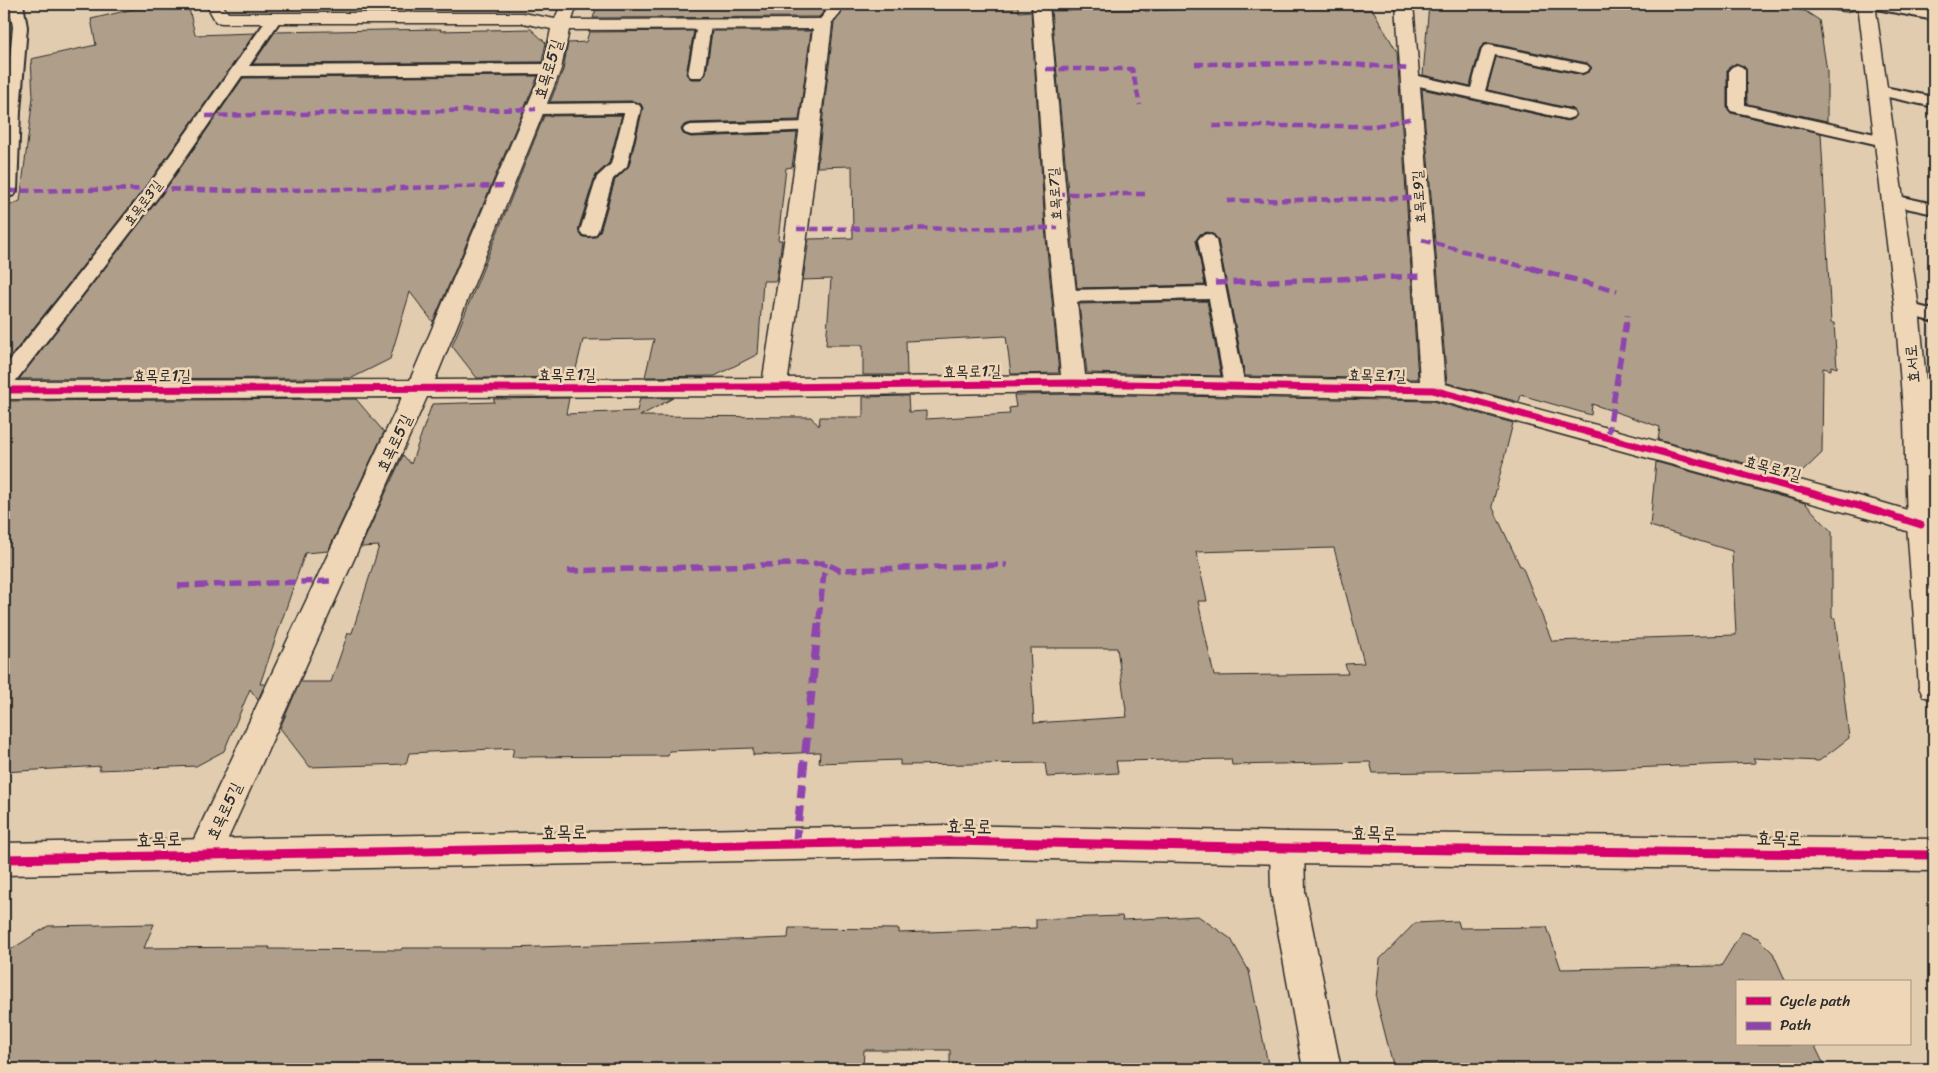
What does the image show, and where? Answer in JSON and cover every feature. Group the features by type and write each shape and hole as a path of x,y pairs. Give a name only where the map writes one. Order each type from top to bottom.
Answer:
{"street":[{"name":"효목로5길","path":"214,4 222,18 523,18 561,24 823,24"},
{"name":"효목로5길","path":"204,854 420,388 552,68 561,24 569,4"},
{"name":"효목로7길","path":"1041,4 1058,228 1074,383"},
{"name":"효목로9길","path":"1405,4 1433,390"},
{"path":"1830,4 1845,6 1861,4"},
{"name":"효서로","path":"1866,4 1907,309 1926,424 1921,525 1934,687"},
{"path":"774,387 823,24"},
{"name":"효목로1길","path":"4,390 774,387 1074,383 1433,390 1878,511 1921,525"},
{"name":"효목로","path":"6,861 204,854 948,841 1287,848 1934,855"},
{"path":"1287,848 1288,892 1322,1069"}],"lane":[{"path":"4,193 8,191 7,151 11,50 20,27 16,4"},
{"path":"823,24 833,13 834,4"},
{"path":"1871,4 1934,16"},
{"name":"효목로3길","path":"4,382 155,189 275,18"},
{"path":"696,74 704,25"},
{"path":"1477,93 1489,49 1582,68"},
{"path":"237,71 552,68"},
{"path":"1736,70 1737,108 1884,141"},
{"path":"1410,79 1567,114"},
{"path":"1879,92 1934,102"},
{"path":"536,109 632,108 619,166 605,177 590,232"},
{"path":"691,130 810,127"},
{"path":"1893,200 1934,209"},
{"path":"1207,240 1234,386"},
{"path":"1066,296 1218,293"},
{"path":"1907,309 1934,316"}],"building":[{"path":"155,4 188,4 195,35 255,33 148,184 4,365 4,208 20,201 33,97 31,59 96,45 91,19"},
{"path":"598,4 825,4 824,11 819,17 593,18"},
{"path":"843,4 1017,4 1019,12 1031,11 1045,228 1059,373 1011,374 1006,336 906,341 907,375 863,375 863,345 826,345 831,279 803,280 809,239 853,238 852,166 817,167 834,23 841,14"},
{"path":"1312,4 1314,8 1350,7 1351,10 1373,10 1397,52 1418,379 1245,376 1218,240 1208,232 1200,234 1196,240 1205,285 1077,288 1051,11 1144,9 1145,11"},
{"path":"1429,4 1744,4 1774,9 1774,6 1805,11 1819,20 1827,71 1827,121 1747,104 1746,69 1736,63 1727,70 1727,108 1731,113 1821,133 1831,323 1834,323 1837,368 1831,366 1831,370 1823,368 1822,453 1797,477 1658,440 1660,427 1592,404 1591,415 1521,395 1519,402 1447,383 1422,89 1568,121 1574,119 1577,115 1573,109 1487,90 1496,57 1582,75 1592,68 1587,63 1489,43 1484,44 1480,48 1470,86 1423,75"},
{"path":"441,29 440,31 531,29 546,43 542,62 253,64 275,32"},
{"path":"694,31 686,74 691,79 701,79 706,74 712,31 811,31 799,120 691,123 684,125 681,129 683,134 691,137 797,133 792,167 786,168 778,240 782,240 776,281 763,281 758,354 715,376 645,377 654,339 583,340 574,377 477,378 452,346 544,116 622,115 609,163 595,176 578,230 583,237 595,237 600,232 615,180 629,166 643,108 641,104 633,101 550,102 563,70 568,43 586,42 589,32"},
{"path":"538,76 433,322 410,292 390,359 352,378 19,379 162,194 243,78"},
{"path":"1207,301 1221,376 1087,373 1079,304"},
{"path":"1074,394 1433,401 1513,423 1492,506 1520,566 1522,566 1552,641 1736,635 1732,551 1650,526 1656,462 1805,503 1832,532 1832,618 1835,618 1849,738 1819,761 1753,758 1756,763 1605,769 1373,773 1370,762 1232,765 1231,759 1116,761 1118,773 1047,777 1045,763 900,765 900,760 819,763 820,752 753,755 753,748 669,751 668,756 512,757 514,748 409,753 406,764 310,767 280,728 300,682 331,682 348,633 352,633 379,546 361,547 403,455 411,464 432,404 495,402 493,399 569,398 566,414 637,411 640,398 673,398 640,416 811,417 819,426 820,417 863,417 863,397 908,396 909,412 926,411 926,419 1010,414 1009,408 1016,407 1014,395","holes":["1334,548 1364,663 1345,664 1348,674 1214,676 1198,601 1207,601 1196,552","1030,648 1117,648 1127,717 1034,723"]},
{"path":"356,399 384,432 328,551 305,553 260,684 265,684 258,700 250,689 224,751 196,766 99,770 101,766 4,772 4,401"},
{"path":"1122,916 1123,920 1198,916 1231,939 1249,971 1269,1069 950,1069 950,1050 864,1050 863,1069 4,1069 4,954 48,926 154,924 144,948 270,947 269,949 401,950 402,948 511,948 788,938 789,928 899,929 899,933 1036,928 1036,919"},
{"path":"1458,921 1460,928 1547,927 1561,969 1721,966 1742,932 1758,938 1773,953 1785,980 1736,980 1736,1046 1815,1046 1826,1069 1606,1069 1605,1065 1513,1067 1512,1064 1393,1065 1376,998 1380,959 1415,923"}],"marked path":[{"path":"1195,64 1341,63 1409,69"},
{"path":"1046,69 1132,69 1140,105"},
{"path":"206,116 536,109"},
{"path":"1213,126 1375,126 1413,118"},
{"path":"8,191 155,189 241,191 503,186"},
{"path":"1055,194 1147,194"},
{"path":"1227,201 1419,198"},
{"path":"797,229 1058,228"},
{"path":"1422,240 1617,291"},
{"path":"1215,283 1424,276"},
{"path":"1608,437 1627,315"},
{"path":"568,571 825,563 839,570 1007,565"},
{"path":"796,844 825,563"},
{"path":"178,586 331,581"}],"cycle path":[{"path":"4,390 774,387 1074,383 1433,390 1877,511 1921,525"},
{"path":"4,859 949,841 1287,848 1934,855"}]}
